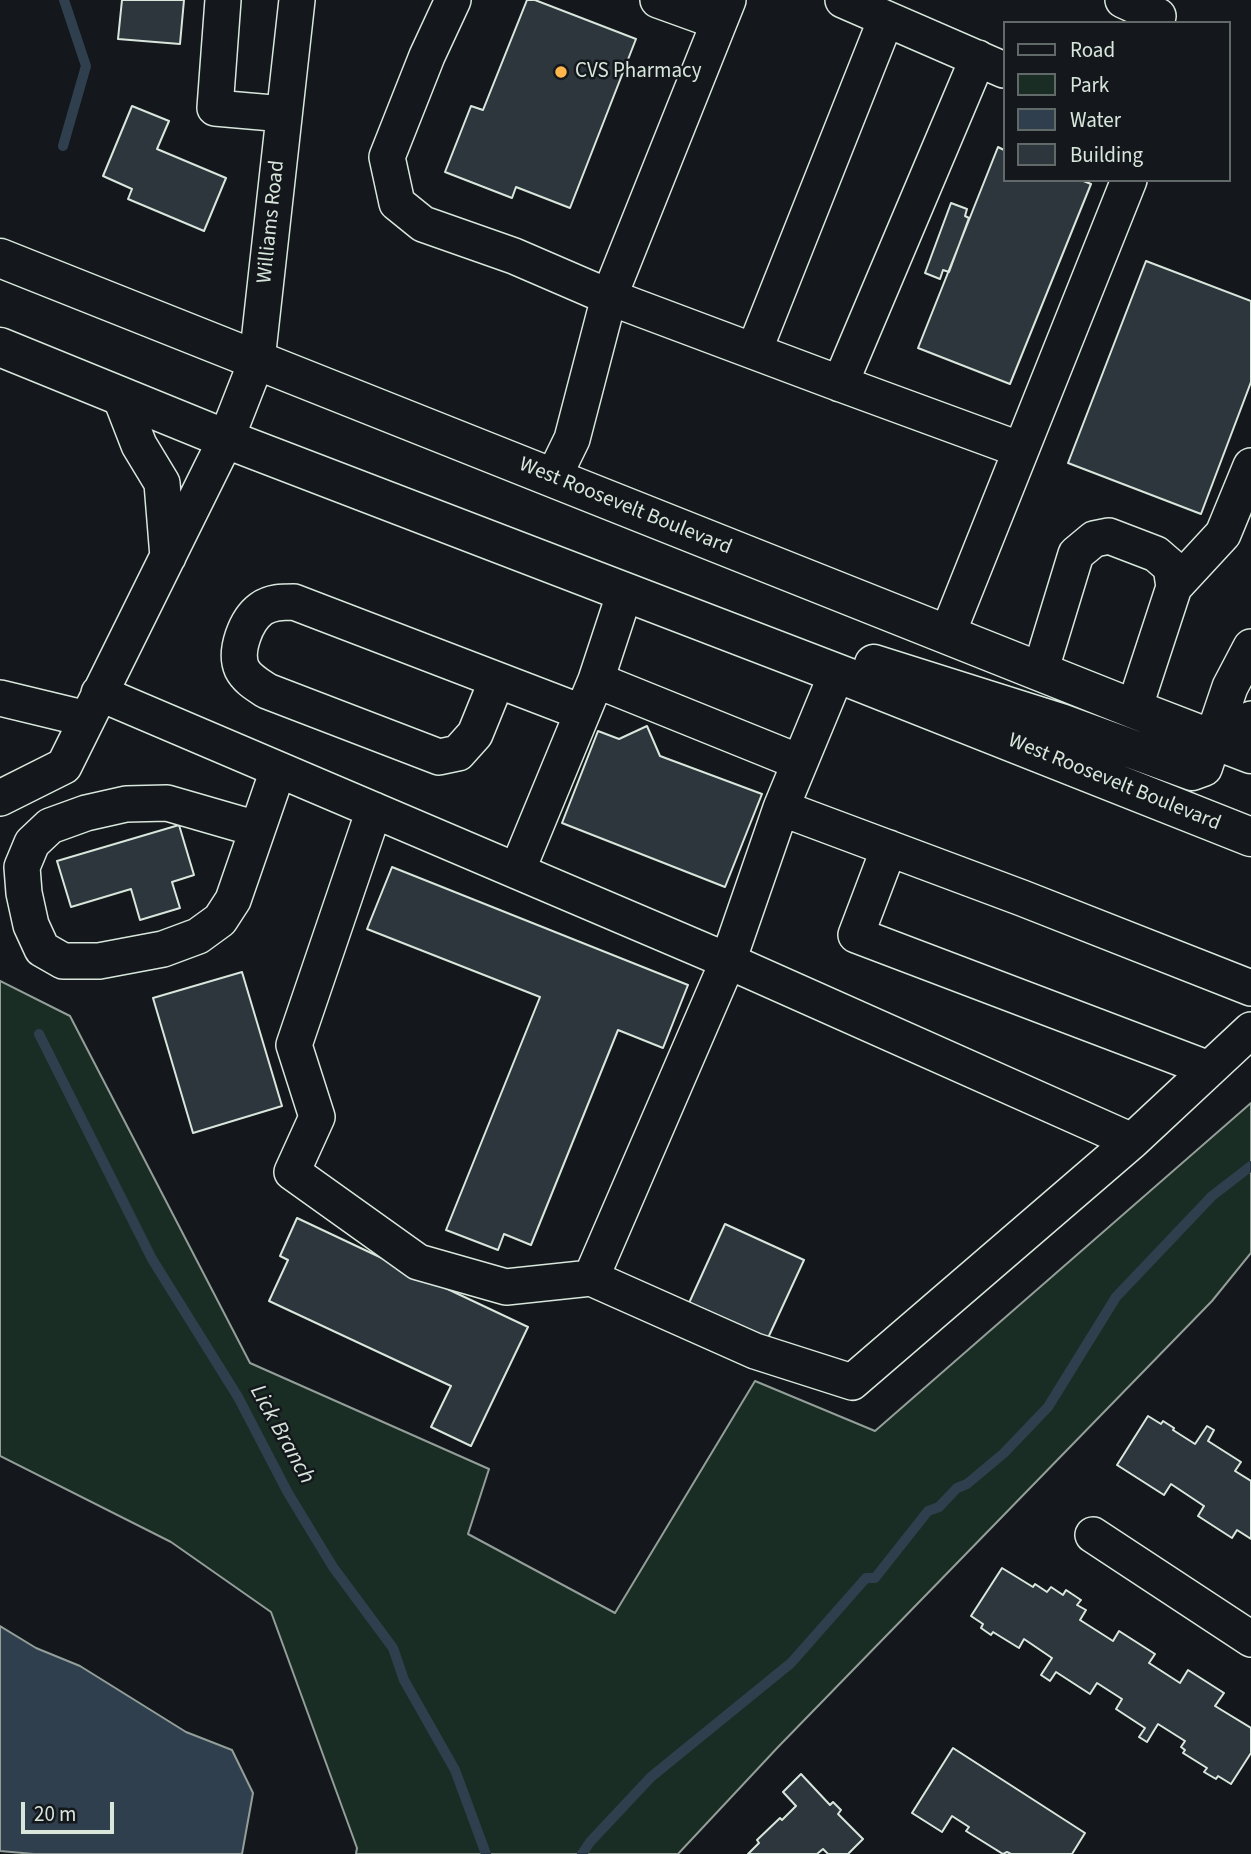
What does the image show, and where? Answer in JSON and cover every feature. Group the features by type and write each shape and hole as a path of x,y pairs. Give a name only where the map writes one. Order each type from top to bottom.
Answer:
{"highway":[{"name":"West Roosevelt Boulevard","path":"0,258 1134,709 1238,741"},
{"name":"West Roosevelt Boulevard","path":"0,347 226,439 1250,831"},
{"path":"746,638 860,659 1061,723 1192,771 1203,767 1238,741"}],"street":[{"path":"223,0 215,108 284,114"},
{"name":"Williams Road","path":"0,798 64,766 226,439 257,360 297,0"},
{"path":"453,0 387,157 397,203 423,224 514,256 610,297 840,384 1021,450"},
{"path":"553,478 572,439 610,297 723,11 658,0"},
{"path":"840,384 991,64 843,0"},
{"path":"1123,0 1158,16"},
{"path":"754,351 886,19"},
{"path":"947,635 1128,182"},
{"path":"120,396 139,445 162,483 168,557"},
{"path":"1134,709 1174,587 1223,534 1251,466"},
{"path":"1040,672 1076,554 1094,539 1109,536 1156,554 1171,567 1174,587"},
{"path":"517,871 596,680 625,592"},
{"path":"497,680 475,734 458,753 439,757 267,691 251,681 242,669 240,650 246,628 261,609 276,602 294,602 581,712"},
{"path":"1238,741 1230,687 1251,647"},
{"path":"591,1278 727,961 781,808 837,673"},
{"path":"596,680 799,762"},
{"path":"0,698 93,706 278,770 727,961 1132,1141"},
{"path":"257,829 167,803 126,804 86,813 51,826 32,843 22,867 31,925 42,949 63,961 99,961 163,949 198,936 220,920 233,900 278,770"},
{"path":"781,808 1251,988"},
{"path":"374,810 294,1045 317,1117 292,1172 418,1262 506,1287 591,1278 755,1351 852,1382 1132,1141 1251,1030"},
{"path":"889,848 856,935 1209,1069"},
{"path":"1093,1535 1251,1639"}],"green space":[{"path":"0,981 70,1016 250,1363 489,1469 468,1534 615,1613 755,1381 875,1431 1251,1103 1251,1253 1212,1301 779,1746 678,1854 356,1854 357,1848 271,1612 171,1542 0,1456"}],"water":[{"path":"0,1626 36,1648 80,1666 186,1732 232,1750 253,1793 242,1854 34,1854 0,1851"}],"building":[{"path":"122,0 184,0 180,44 118,39"},
{"name":"CVS Pharmacy","path":"527,0 535,0 636,39 570,208 516,187 512,198 445,172 471,106 483,110"},
{"path":"132,106 169,121 157,149 226,178 204,231 128,199 132,189 103,176"},
{"path":"998,147 1002,149 1002,182 1091,184 1010,384 918,348"},
{"path":"951,203 967,209 965,216 969,218 949,272 943,270 940,279 925,273"},
{"path":"1146,261 1251,301 1251,382 1201,514 1068,463"},
{"path":"647,726 660,756 762,794 725,887 562,823 598,731 619,739"},
{"path":"179,825 194,875 172,882 180,908 140,920 131,889 71,907 57,861"},
{"path":"392,867 688,985 663,1048 618,1030 531,1245 504,1234 498,1250 446,1230 540,997 367,929"},
{"path":"242,972 282,1106 193,1133 153,998"},
{"path":"297,1218 528,1327 471,1446 431,1427 451,1386 269,1301 288,1260 280,1256"},
{"path":"725,1224 804,1260 768,1338 689,1303"},
{"path":"1148,1416 1161,1424 1163,1421 1195,1444 1207,1426 1214,1430 1208,1441 1241,1462 1235,1471 1251,1481 1251,1539 1237,1530 1232,1538 1198,1516 1204,1506 1171,1484 1164,1495 1117,1465"},
{"path":"1002,1568 1033,1587 1035,1584 1047,1592 1051,1587 1063,1595 1066,1590 1081,1600 1077,1605 1086,1610 1080,1620 1113,1641 1119,1631 1155,1654 1149,1663 1180,1683 1188,1670 1224,1693 1215,1706 1251,1728 1251,1753 1231,1784 1204,1772 1207,1768 1183,1753 1185,1750 1181,1747 1185,1741 1158,1724 1147,1742 1139,1737 1145,1728 1116,1709 1122,1699 1097,1683 1090,1694 1056,1672 1050,1681 1041,1675 1052,1658 1024,1639 1019,1648 981,1628 983,1624 971,1616"},
{"path":"953,1748 1085,1833 1072,1854 1003,1854 966,1831 969,1827 952,1816 942,1832 912,1813"},
{"path":"801,1774 830,1805 833,1802 841,1810 838,1814 863,1839 848,1854 828,1854 823,1849 817,1854 748,1854 759,1843 757,1840 796,1806 783,1792"}],"waterway":[{"name":"Lick Branch","path":"63,146 86,66 64,0"},
{"name":"Lick Branch","path":"39,1034 152,1259 238,1397 288,1493 333,1567 393,1648 404,1680 455,1770 486,1854"},
{"path":"582,1854 651,1777 791,1663 866,1578 875,1578 928,1511 939,1507 957,1488 967,1484 1004,1453 1048,1407 1116,1297 1212,1196 1251,1166"}],"place":[{"name":"CVS Pharmacy","path":"561,72"}]}
